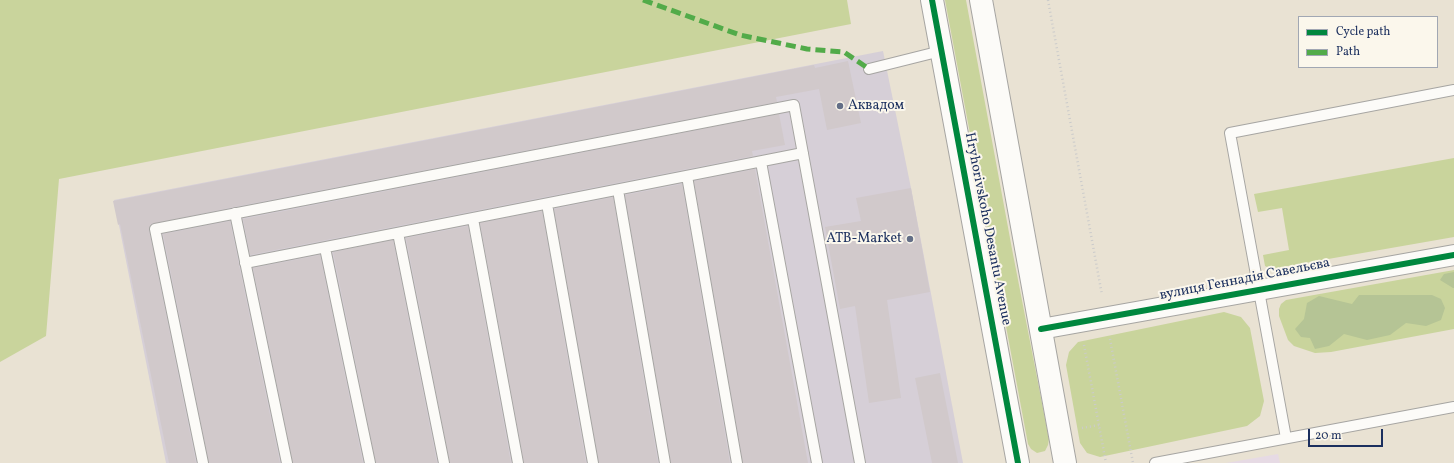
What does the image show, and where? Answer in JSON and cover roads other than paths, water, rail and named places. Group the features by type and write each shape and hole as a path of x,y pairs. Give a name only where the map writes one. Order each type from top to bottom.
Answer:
{"street":[{"name":"Hryhorivskoho Desantu Avenue","path":"932,0 1018,463"},
{"path":"981,0 1065,463"},
{"name":"вулиця Геннадія Савельєва","path":"1041,330 1106,319 1259,289 1454,255"}],"lane":[{"path":"869,69 941,51"},
{"path":"1286,438 1230,133 1454,90"},
{"path":"203,463 155,229 794,105 860,463"},
{"path":"245,263 803,154"},
{"path":"761,162 817,463"},
{"path":"687,176 737,463"},
{"path":"618,190 665,463"},
{"path":"547,204 593,463"},
{"path":"235,213 287,463"},
{"path":"473,219 518,463"},
{"path":"398,233 444,463"},
{"path":"325,248 370,463"},
{"path":"1155,463 1454,407"}],"place":[{"name":"Аквадом","path":"840,106"},
{"name":"ATB-Market","path":"910,239"}]}
